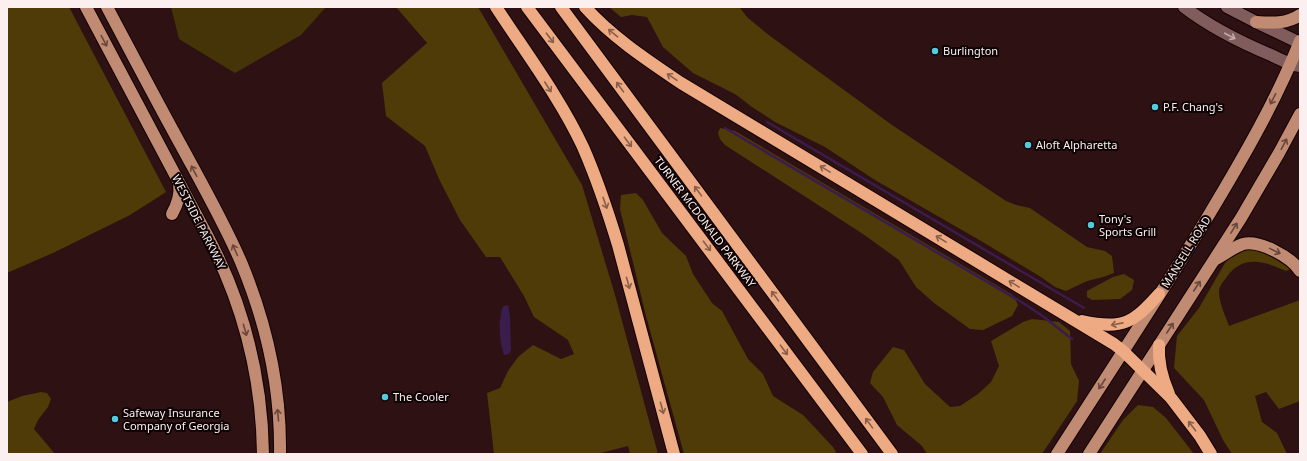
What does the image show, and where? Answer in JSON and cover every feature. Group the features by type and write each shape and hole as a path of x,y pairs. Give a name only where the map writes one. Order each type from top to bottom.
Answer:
{"highway":[{"path":"496,7 562,108 595,175 618,245 674,454"},
{"name":"TURNER MCDONALD PARKWAY","path":"527,7 862,454"},
{"name":"TURNER MCDONALD PARKWAY","path":"561,7 892,454"},
{"path":"584,7 621,40 681,83 1123,351 1171,398 1200,436 1211,454"},
{"path":"1074,320 1102,325 1124,323 1142,313 1160,294"},
{"path":"1159,345 1162,373 1171,398"}],"main road":[{"name":"WESTSIDE PARKWAY","path":"86,7 223,266 240,310 250,348 257,384 261,418 262,454"},
{"name":"WESTSIDE PARKWAY","path":"107,7 223,225 250,286 263,328 272,368 279,418 280,454"},
{"path":"1256,22 1278,23 1289,21 1300,15"},
{"name":"MANSELL ROAD","path":"1057,454 1160,294 1232,174 1267,110 1295,65 1300,42"},
{"path":"1089,454 1267,174 1300,114"},
{"path":"172,214 178,203 180,189 179,183"},
{"path":"1213,261 1237,246 1254,244 1271,249 1291,260 1300,271"}],"street":[{"path":"1184,7 1230,36 1295,65"},
{"path":"1228,7 1256,22 1300,42"}],"shaded area":[{"path":"7,7 69,7 166,192 130,215 55,252 7,273"},
{"path":"171,7 326,7 301,35 235,73 179,39"},
{"path":"396,7 478,7 582,185 615,295 658,454 630,454 628,446 597,454 494,454 487,393 500,388 508,371 518,357 533,345 561,359 574,354 568,340 534,317 524,296 500,257 486,257 460,220 440,181 425,146 386,116 382,83 427,43"},
{"path":"609,7 739,7 748,18 770,36 892,125 1006,201 1030,208 1087,247 1105,251 1112,256 1114,273 1087,281 1066,291 1055,287 981,241 875,180 825,147 775,122 735,94 693,73 663,47 647,17 632,15 621,17"},
{"path":"720,128 735,131 1013,295 1018,305 1012,316 983,330 970,329 934,303 916,287 899,260 863,234 725,145 720,139 718,133"},
{"path":"636,193 643,200 662,233 686,256 693,274 712,303 722,311 748,359 763,374 773,396 803,415 833,447 837,454 684,454 646,316 620,209 621,195"},
{"path":"1256,247 1291,269 1286,271 1262,262 1239,265 1232,270 1220,287 1219,295 1222,309 1229,326 1300,300 1300,401 1279,409 1266,392 1255,396 1262,422 1277,433 1287,454 1232,454 1223,440 1204,400 1174,368 1177,336 1199,308 1225,263 1234,254"},
{"path":"1124,274 1134,280 1132,290 1120,299 1092,300 1087,297 1087,291 1113,277"},
{"path":"508,305 510,316 511,350 509,354 504,355 500,337 500,324 503,306"},
{"path":"1032,319 1059,322 1070,331 1071,364 1079,381 1077,401 1042,454 927,454 922,446 897,425 883,397 870,383 873,372 893,347 904,350 925,384 950,407 960,406 978,394 991,382 999,366 991,341 1023,322"},
{"path":"41,392 47,393 51,399 48,407 38,420 34,429 55,454 7,454 7,402 22,396"},
{"path":"1138,405 1153,407 1166,418 1194,454 1100,454 1123,420"}],"waterway":[{"path":"767,122 1084,308"},
{"path":"725,128 1023,303 1072,339"}],"place":[{"name":"Burlington","path":"935,51"},
{"name":"P.F. Chang's","path":"1155,107"},
{"name":"Aloft Alpharetta","path":"1028,145"},
{"name":"Tony's Sports Grill","path":"1091,225"},
{"name":"The Cooler","path":"385,397"},
{"name":"Safeway Insurance Company of Georgia","path":"115,419"}]}
